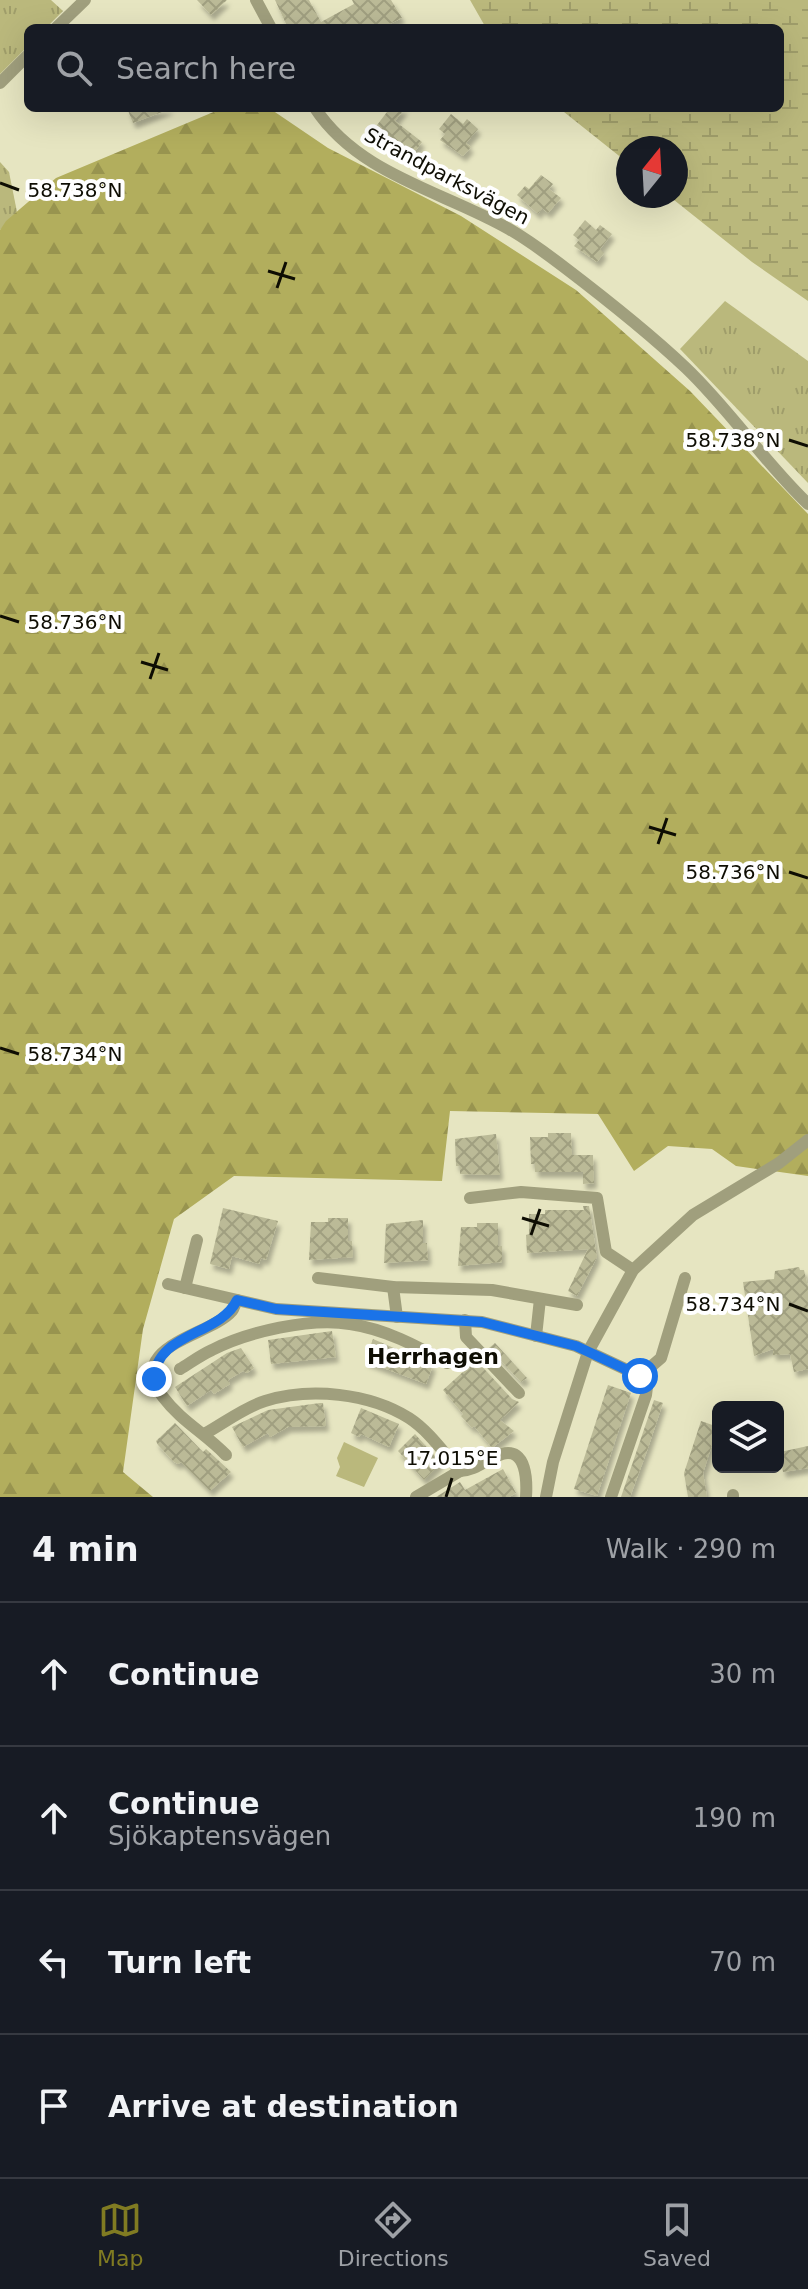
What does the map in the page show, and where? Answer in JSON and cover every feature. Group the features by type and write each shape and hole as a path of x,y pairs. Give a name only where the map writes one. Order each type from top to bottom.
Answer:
{"street":[{"path":"61,0 72,11"},
{"path":"60,24 85,0"},
{"path":"256,0 269,24"},
{"path":"0,83 24,59"},
{"name":"Strandparksvägen","path":"318,112 352,151 388,172 508,229 561,264 623,312 688,370 784,481 808,504"},
{"path":"546,1497 553,1462 588,1352 633,1270 693,1215 779,1163 808,1140"},
{"path":"470,1198 521,1192 597,1198 606,1252 633,1270"},
{"path":"185,1288 197,1240"},
{"path":"318,1278 393,1287 492,1290 577,1305"},
{"path":"640,1376 661,1358 685,1278"},
{"path":"168,1284 348,1322 422,1348 447,1363"},
{"path":"393,1287 397,1317"},
{"path":"536,1336 540,1299"},
{"path":"226,1455 206,1433 187,1423 161,1395 154,1379 154,1367 169,1347 231,1312 237,1300"},
{"path":"180,1369 213,1349 259,1333 302,1324 397,1317 465,1320 536,1336 588,1352 640,1376 647,1387 611,1497"},
{"path":"465,1320 466,1337 519,1393"},
{"path":"206,1433 264,1401 304,1394 335,1393 358,1398 407,1417 426,1431 460,1471"},
{"path":"416,1497 460,1471 472,1470 503,1454 513,1454 522,1462 527,1475 526,1497"}],"green space":[{"path":"0,0 51,0 63,11 50,24 24,24 24,50 0,74"},
{"path":"470,0 808,0 808,301 752,262 684,208 688,208 688,136 616,136 616,153 564,112 784,112 784,24 484,24"},
{"path":"213,112 275,112 328,148 461,216 576,290 690,391 808,514 808,1176 736,1166 712,1149 668,1146 634,1171 598,1114 450,1111 442,1181 234,1176 174,1219 143,1329 123,1472 153,1497 0,1497 0,230 6,221 56,178"},
{"path":"0,162 9,172 17,212 0,230"},
{"path":"725,301 808,361 808,483 680,349"},
{"path":"344,1442 378,1458 364,1487 336,1476 340,1467 337,1458"}],"building":[{"path":"197,0 227,0 211,15"},
{"path":"275,0 309,0 321,22 354,4 352,0 391,0 402,18 389,24 286,24"},
{"path":"129,112 162,112 133,123"},
{"path":"387,112 402,112 395,121 422,142 411,157 374,129"},
{"path":"451,114 463,124 467,119 478,129 466,143 471,147 463,156 440,140 445,134 439,129"},
{"path":"541,175 553,184 549,189 561,198 548,213 542,208 538,214 517,195 525,186 529,189"},
{"path":"585,220 596,230 600,225 612,234 600,249 604,253 597,262 574,246 579,240 573,235"},
{"path":"548,1133 571,1133 572,1155 593,1155 594,1183 583,1184 583,1172 535,1172 535,1164 531,1164 530,1137 548,1137"},
{"path":"496,1134 500,1175 460,1174 460,1166 456,1166 455,1139"},
{"path":"583,1206 589,1206 597,1257 577,1296 568,1291 588,1249 527,1253 526,1235 529,1234 529,1214 545,1214 545,1210 584,1210"},
{"path":"223,1208 278,1221 266,1260 261,1258 259,1264 232,1256 229,1269 210,1264"},
{"path":"328,1218 348,1218 348,1241 352,1241 353,1257 309,1260 311,1222 328,1222"},
{"path":"423,1220 423,1243 427,1243 428,1260 384,1263 386,1224"},
{"path":"477,1223 498,1223 502,1262 458,1266 461,1227 477,1227"},
{"path":"799,1267 804,1270 808,1287 808,1369 794,1372 790,1354 773,1355 773,1349 754,1356 743,1282 774,1279 775,1271"},
{"path":"332,1331 336,1357 271,1364 268,1340"},
{"path":"373,1339 433,1365 426,1384 365,1361"},
{"path":"495,1343 527,1378 521,1382 489,1348"},
{"path":"241,1348 254,1368 228,1380 230,1384 214,1394 211,1390 187,1406 175,1387 227,1353"},
{"path":"476,1360 512,1399 519,1402 500,1420 514,1431 492,1448 461,1416 463,1414 443,1390"},
{"path":"608,1385 631,1393 597,1496 574,1489"},
{"path":"654,1400 663,1403 648,1448 630,1497 621,1497"},
{"path":"323,1403 326,1426 288,1427 270,1437 268,1433 243,1447 232,1427 268,1410"},
{"path":"361,1408 399,1424 389,1447 361,1434 359,1437 351,1433"},
{"path":"701,1421 712,1425 712,1445 703,1473 707,1497 688,1497 684,1473"},
{"path":"175,1423 203,1452 206,1449 231,1472 210,1491 181,1462 174,1462 158,1445 156,1441"},
{"path":"415,1434 441,1463 424,1480 398,1451"},
{"path":"808,1446 808,1468 784,1472 784,1451"},
{"path":"503,1469 516,1493 509,1497 436,1497 460,1482 465,1490"}],"district":[{"name":"Herrhagen","path":"433,1356"}],"route":[{"path":"154,1379 154,1367 169,1347 231,1312 237,1300 276,1309 482,1322 576,1346 640,1376"}]}
